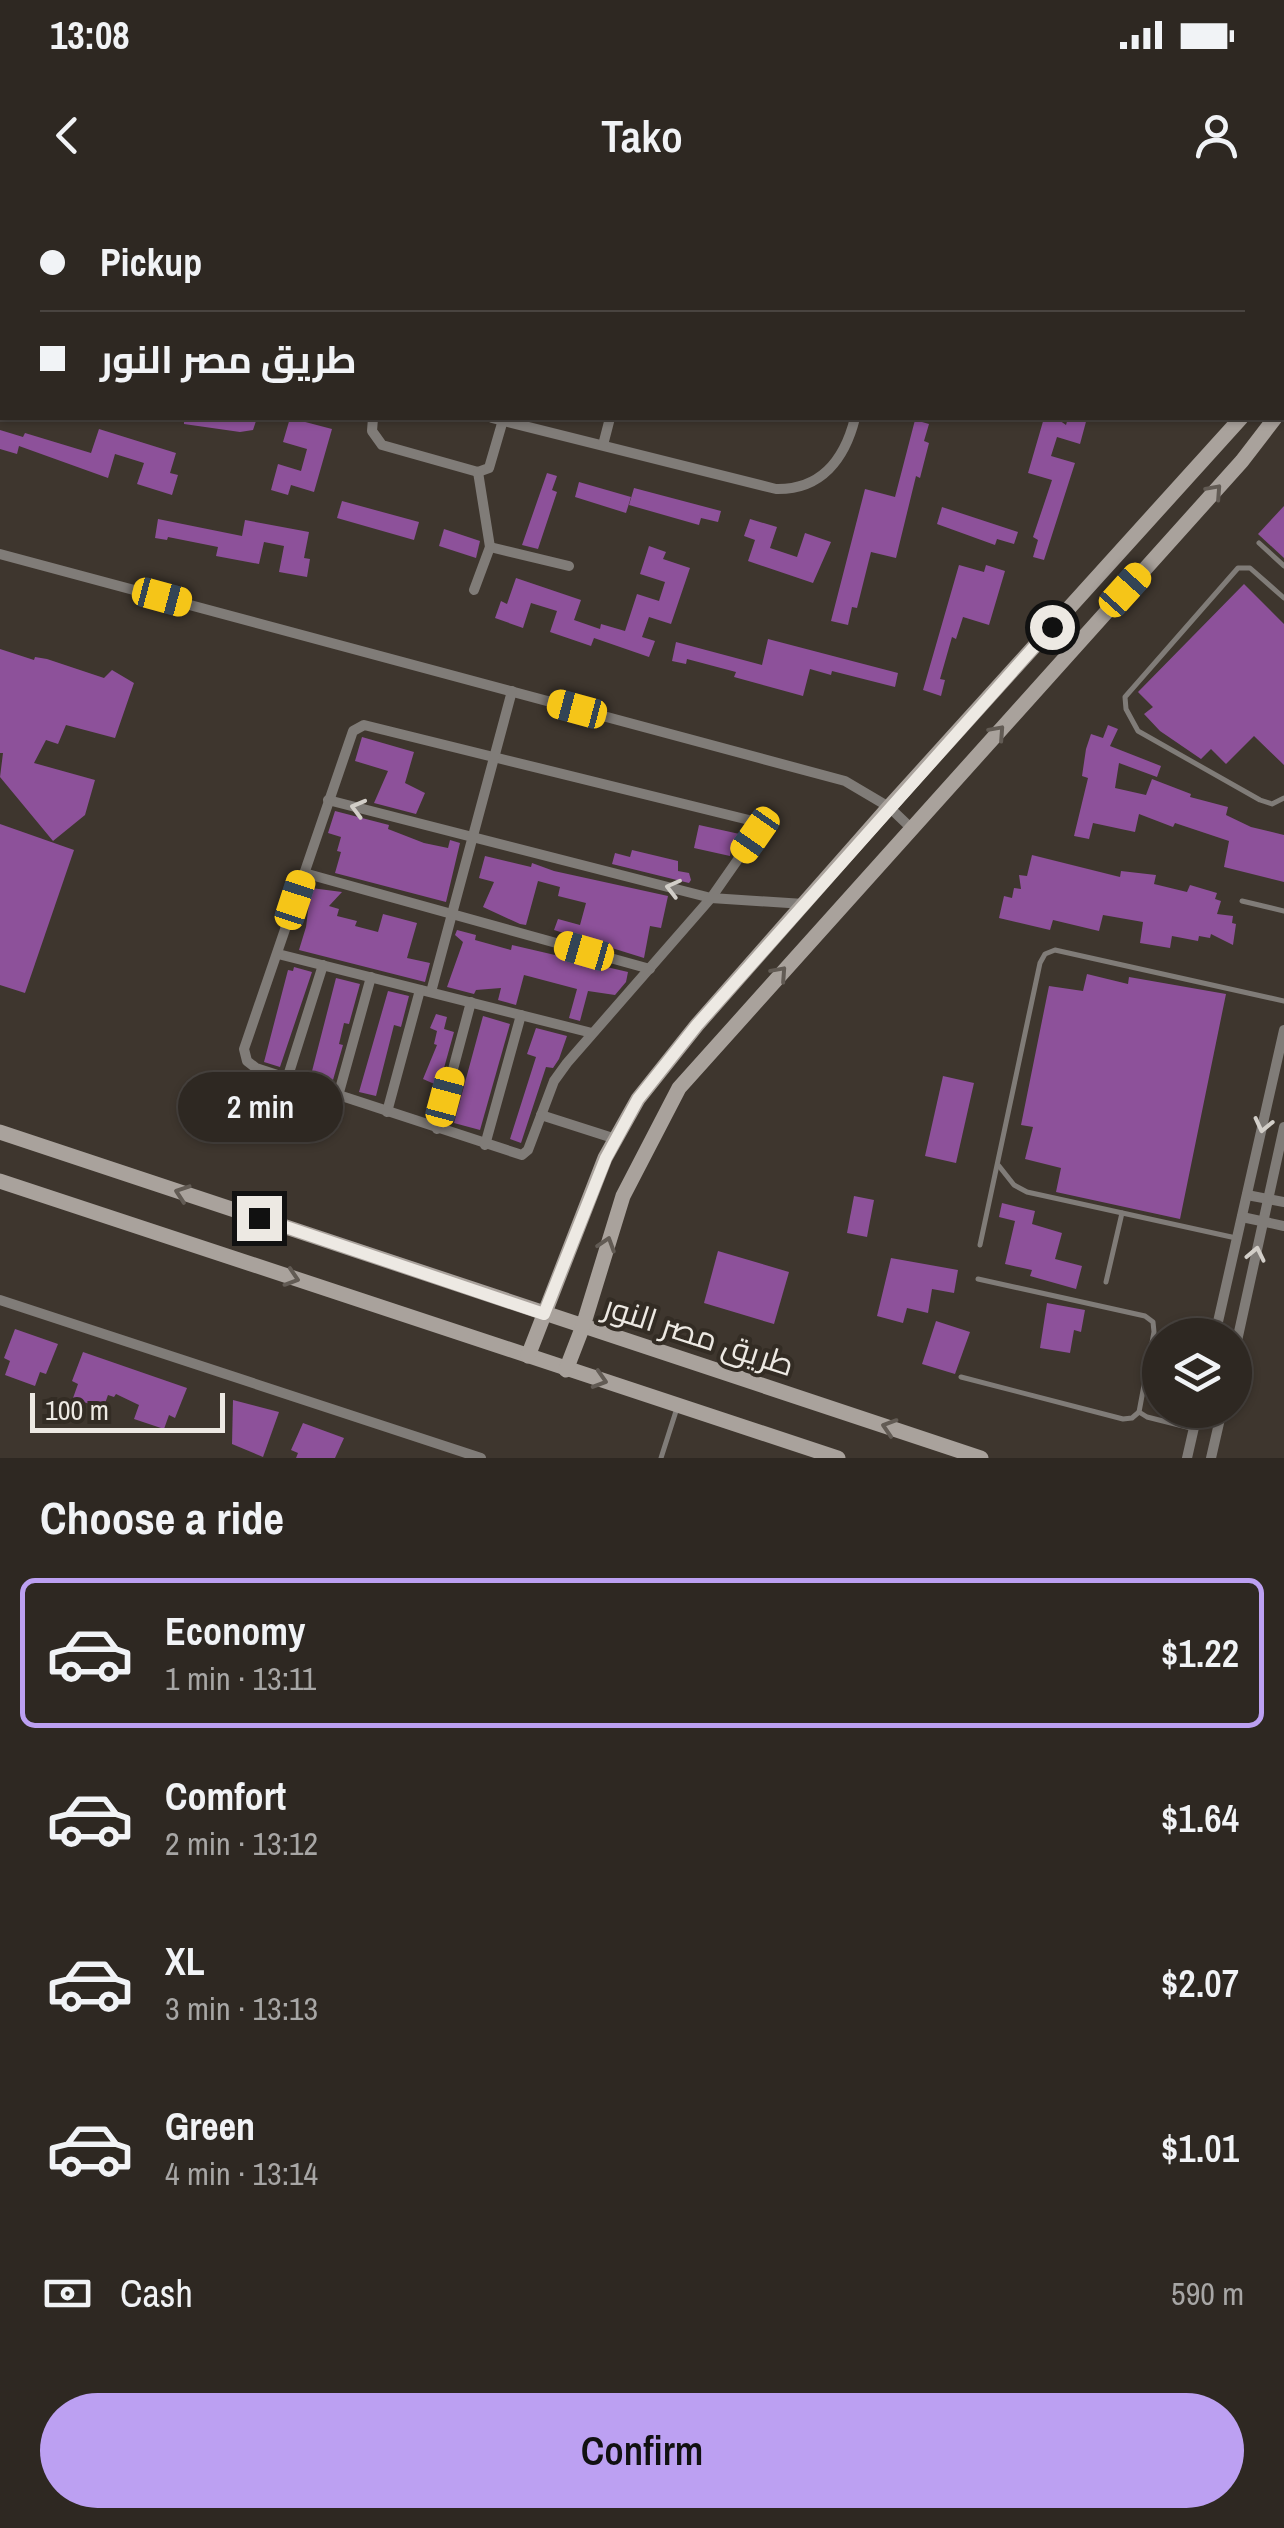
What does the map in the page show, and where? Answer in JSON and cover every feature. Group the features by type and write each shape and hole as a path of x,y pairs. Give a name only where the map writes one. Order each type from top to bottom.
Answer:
{"street":[{"path":"373,420 372,431 382,445 478,472 489,468 498,420"},
{"path":"502,420 776,489 790,489 820,478 837,463 854,420"},
{"path":"603,445 609,420"},
{"path":"528,1356 616,1139 638,1099 697,1025 889,807 1239,420"},
{"path":"566,1370 623,1196 679,1088 1242,461 1273,420"},
{"path":"474,590 490,547 478,472"},
{"path":"490,547 569,566"},
{"path":"0,554 845,781 889,807 911,828"},
{"path":"387,1112 452,914 512,691"},
{"path":"364,725 494,758 749,820 755,835 711,898 554,1081 522,1155 256,1068 247,1061 244,1049 353,731 364,725"},
{"path":"328,800 711,898 804,904"},
{"path":"304,873 650,969"},
{"path":"278,954 592,1033"},
{"path":"287,1079 323,965"},
{"path":"338,1096 371,977"},
{"path":"437,1129 471,1002"},
{"path":"485,1145 521,1015"},
{"path":"1219,1318 1284,1030"},
{"path":"541,1115 616,1139"},
{"path":"1242,1318 1284,1127"},
{"name":"طريق مصر النور","path":"0,1132 982,1458"},
{"path":"0,1181 838,1458"},
{"path":"1247,1195 1284,1202"},
{"path":"1242,1217 1284,1226"},
{"path":"0,1300 481,1458"},
{"path":"1187,1458 1194,1428"},
{"path":"1211,1458 1218,1428"}],"lane":[{"path":"1259,543 1284,566"},
{"path":"1284,598 1250,568 1234,570 1125,697 1130,721 1148,738 1260,800 1272,804 1284,798"},
{"path":"1242,900 1284,910"},
{"path":"980,1245 1040,963 1050,951 1284,1001"},
{"path":"997,1163 1014,1186 1027,1192 1237,1238"},
{"path":"1106,1282 1122,1213"},
{"path":"961,1377 1123,1419 1132,1418 1139,1412 1154,1332 1152,1322 1145,1316 978,1279"},
{"path":"660,1458 678,1406"}],"building":[{"path":"184,420 256,420 253,430 240,432 184,424"},
{"path":"289,420 332,429 314,492 291,485 288,495 271,490 278,464 301,471 307,449 283,442"},
{"path":"915,420 929,424 924,441 929,443 920,478 916,476 896,558 871,552 857,608 852,607 848,625 831,621 865,489 895,497"},
{"path":"1043,420 1059,420 1066,425 1067,420 1086,420 1080,444 1057,437 1051,456 1075,463 1044,560 1033,557 1038,540 1033,537 1052,480 1028,473"},
{"path":"99,429 176,453 170,473 178,475 172,495 137,484 144,463 115,454 108,478 19,446 17,454 0,449 0,430 23,437 25,433 91,453"},
{"path":"547,473 557,476 552,490 557,492 538,549 522,545"},
{"path":"579,482 631,497 626,513 575,497"},
{"path":"634,488 721,511 718,522 701,518 699,525 629,505"},
{"path":"342,501 419,522 414,540 337,518"},
{"path":"1284,506 1284,558 1258,534"},
{"path":"942,507 1018,532 1014,544 997,539 995,545 937,524"},
{"path":"158,519 242,536 245,520 309,532 304,558 310,559 307,577 279,572 284,546 264,542 259,564 216,556 218,547 155,538"},
{"path":"750,519 777,527 770,548 797,557 805,533 831,542 813,583 748,561 755,540 744,536"},
{"path":"444,529 480,541 476,558 439,546"},
{"path":"649,546 666,552 663,559 690,568 671,624 649,617 642,637 655,641 649,657 594,638 591,646 550,632 557,611 531,603 523,628 495,618 501,601 507,604 516,578 581,600 574,620 600,629 601,624 625,631 637,594 659,601 665,582 640,574"},
{"path":"959,565 984,572 986,565 1005,571 989,625 963,617 956,639 952,637 940,679 945,680 941,696 923,690"},
{"path":"1244,584 1284,624 1284,765 1254,736 1226,764 1211,749 1201,759 1160,731 1144,714 1153,707 1138,692"},
{"path":"768,639 898,673 895,687 810,669 803,696 734,677 736,672 687,659 686,664 672,661 676,642 762,665"},
{"path":"0,649 104,678 112,670 134,683 115,738 66,725 58,744 46,740 34,763 95,780 85,815 53,841 0,777"},
{"path":"1108,725 1118,729 1110,746 1161,766 1157,777 1119,763 1115,788 1146,795 1152,779 1191,794 1190,797 1228,807 1226,815 1251,827 1284,835 1284,882 1224,867 1229,841 1139,814 1135,832 1093,823 1089,839 1074,836 1088,778 1082,776 1086,749 1091,734 1103,738"},
{"path":"362,737 414,752 405,783 425,793 416,814 374,803 388,771 355,761"},
{"path":"335,811 389,825 388,829 424,843 448,848 450,840 460,843 446,902 335,873 341,837 328,833"},
{"path":"0,824 74,850 25,993 0,985"},
{"path":"699,825 744,835 731,848 730,856 694,848"},
{"path":"632,850 678,861 678,871 689,873 691,880 689,883 612,864 615,853 630,857"},
{"path":"1032,855 1120,877 1121,871 1156,875 1154,884 1187,892 1190,885 1217,893 1215,899 1221,901 1217,914 1233,916 1232,923 1236,924 1233,945 1211,934 1210,938 1199,936 1198,941 1172,936 1170,948 1140,943 1143,922 1103,915 1099,931 1053,920 1050,930 999,918 1004,896 1012,898 1014,888 1021,889 1019,875 1027,876"},
{"path":"485,856 531,867 532,863 668,896 661,928 650,926 644,958 554,930 558,919 580,925 586,903 558,896 560,887 538,881 526,925 520,924 483,907 494,882 479,878"},
{"path":"311,888 342,892 329,906 339,909 337,916 357,921 355,926 378,932 383,914 417,923 407,958 430,963 425,982 299,950"},
{"path":"457,930 476,935 475,940 511,950 512,945 628,972 626,982 615,995 588,991 580,1021 569,1018 577,989 524,975 516,1005 498,1000 501,988 476,990 474,994 447,987 463,942 455,935"},
{"path":"294,967 312,972 280,1067 264,1062 288,970 293,971"},
{"path":"1087,974 1128,984 1129,977 1226,994 1180,1219 1056,1192 1061,1168 1025,1159 1033,1127 1021,1125 1049,986 1083,991"},
{"path":"336,978 360,984 349,1024 344,1023 339,1044 343,1045 333,1080 311,1075"},
{"path":"388,991 409,996 401,1027 394,1025 376,1096 359,1092"},
{"path":"436,1014 447,1017 444,1029 454,1032 439,1086 423,1079 437,1045 437,1031 430,1028"},
{"path":"483,1016 510,1024 480,1130 454,1123"},
{"path":"536,1028 567,1036 553,1068 546,1067 521,1143 510,1139 536,1057 527,1054"},
{"path":"943,1076 974,1083 956,1163 925,1156"},
{"path":"854,1196 874,1200 867,1237 847,1233"},
{"path":"1002,1203 1035,1211 1032,1224 1062,1233 1055,1259 1082,1266 1076,1289 1030,1276 1032,1270 1005,1264 1015,1221 999,1217"},
{"path":"718,1251 789,1272 774,1324 704,1303"},
{"path":"891,1258 958,1270 954,1293 932,1289 928,1313 907,1308 903,1323 877,1316"},
{"path":"1047,1303 1085,1310 1081,1332 1074,1330 1070,1353 1040,1348"},
{"path":"936,1321 970,1332 955,1374 922,1364"},
{"path":"15,1329 58,1344 46,1374 40,1372 35,1386 5,1375 10,1361 4,1358"},
{"path":"83,1352 187,1388 175,1418 169,1415 164,1429 134,1419 139,1405 116,1394 108,1395 103,1409 73,1398 78,1384 72,1381"},
{"path":"233,1400 279,1412 263,1457 232,1444"},
{"path":"303,1423 344,1438 335,1458 296,1458 298,1453 291,1450"}],"route":[{"path":"259,1218 544,1314 606,1158 638,1099 697,1025 1052,627"}]}
